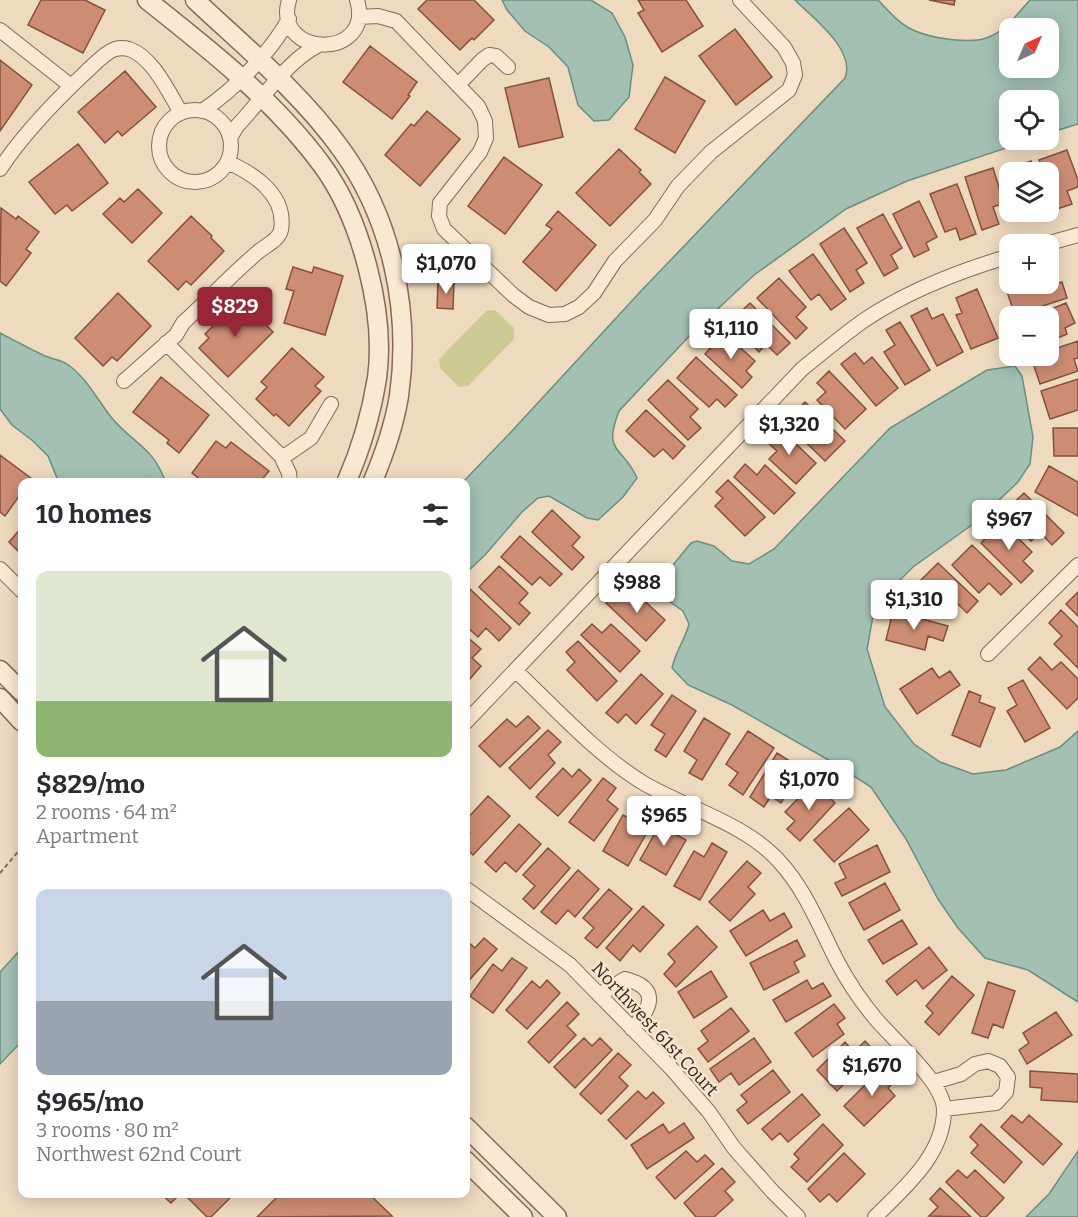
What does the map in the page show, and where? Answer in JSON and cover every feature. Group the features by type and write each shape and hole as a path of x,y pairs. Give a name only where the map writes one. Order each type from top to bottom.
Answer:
{"street":[{"path":"147,0 212,53 294,130 324,167 347,208 364,252 373,290 377,335 377,376 370,417 357,459 348,478"},
{"path":"195,0 308,110 342,150 368,193 386,241 396,283 403,337 398,398 391,431 374,478"},
{"path":"287,1 289,20 298,35 306,42 317,46 328,46 339,43 355,28 358,17 357,0"},
{"path":"358,17 378,16 396,21 478,106 485,122 486,138 480,152 440,203 439,216 444,229 513,295 529,307 549,315 565,314 579,307 594,293 615,261 655,220 678,186 711,152 789,90 795,75 793,63 784,47 740,0"},
{"path":"202,111 218,100 258,60 289,20"},
{"path":"0,30 71,86"},
{"path":"230,138 237,126 302,53 317,46"},
{"path":"0,169 39,120 71,86 100,59 116,49 127,48 136,52 158,75 181,113"},
{"path":"458,85 489,55 496,56 508,68"},
{"path":"191,110 202,111 220,120 230,138 231,150 220,172 209,179 197,182 174,175 165,166 160,154 160,142 163,130 170,120 191,110"},
{"path":"124,381 176,335 183,323 281,231 280,213 271,192 246,170 227,162"},
{"path":"1059,241 1077,237"},
{"path":"470,718 802,369 864,320 908,294 975,266 999,259"},
{"path":"166,343 282,458 290,478"},
{"path":"282,458 310,438 331,404"},
{"path":"988,654 1078,565"},
{"path":"0,569 18,587"},
{"path":"0,670 18,688"},
{"path":"516,671 615,764 645,784 750,837 777,859 804,893 857,996 888,1034 934,1082 943,1103 941,1130 931,1155 916,1176 874,1217"},
{"path":"0,698 18,718"},
{"name":"Northwest 61st Court","path":"470,892 570,965 671,1068 709,1112 734,1148 798,1217"},
{"path":"599,995 625,979 638,983 645,989 651,1002 648,1010 632,1029"},
{"path":"934,1082 961,1074 975,1064 988,1061 1000,1066 1008,1077 1006,1092 996,1103 943,1103"},
{"path":"470,1131 557,1217"},
{"path":"470,1165 523,1217"}],"path":[{"path":"0,873 18,853"}],"shaded area":[{"path":"502,0 591,0 612,13 625,37 633,65 629,97 609,120 594,121 578,105 568,67 549,47 525,31 507,10"},
{"path":"795,0 878,0 898,21 913,30 940,38 981,39 999,31 999,78 1059,78 1059,18 1014,18 1030,0 1078,0 1078,124 1059,130 1059,90 999,90 1000,150 907,181 846,209 754,275 693,332 619,411 614,425 614,443 616,449 632,467 637,478 623,497 598,520 587,518 549,496 538,498 522,512 470,569 470,478 467,478 641,291 845,78 847,67 844,57 831,35"},
{"path":"495,310 514,328 514,339 468,386 459,387 440,368 439,359 486,311"},
{"path":"0,333 74,369 119,426 149,453 164,478 57,478 48,456 12,425 0,409"},
{"path":"1015,366 1022,376 1033,437 1030,464 1018,482 976,522 913,567 875,605 867,649 885,707 914,744 940,762 973,774 1006,770 1060,747 1078,731 1078,1002 1028,970 985,958 958,928 938,899 906,839 871,787 732,705 688,685 672,668 689,624 683,611 660,595 659,582 691,543 697,541 714,546 732,561 749,564 774,549 890,428 987,370"},
{"path":"18,952 18,1045 0,1064 0,972"},
{"path":"1078,1151 1078,1217 1026,1217 1049,1194"}],"building":[{"path":"41,0 85,0 105,10 83,53 28,25"},
{"path":"427,0 474,0 494,20 460,50 418,9"},
{"path":"638,0 686,0 703,26 662,52 638,13 644,10"},
{"path":"929,0 955,0 954,5"},
{"path":"735,29 772,77 736,105 699,56"},
{"path":"370,46 417,82 408,95 410,96 392,119 343,82"},
{"path":"0,60 32,85 0,131"},
{"path":"125,71 156,107 122,136 118,131 105,143 78,112"},
{"path":"665,77 705,101 675,153 635,129"},
{"path":"549,78 563,137 519,147 505,88"},
{"path":"427,111 460,139 420,186 385,155 411,124 414,126"},
{"path":"78,144 108,183 72,211 67,205 55,214 29,182"},
{"path":"619,149 641,170 639,172 651,184 610,226 576,193"},
{"path":"1067,150 1078,180 1078,187 1067,191 1072,204 1059,208 1059,162 1040,162 1039,160"},
{"path":"504,157 542,185 505,234 468,206"},
{"path":"993,168 999,187 999,205 993,207 999,224 982,230 965,177"},
{"path":"957,184 976,234 960,240 956,228 945,232 930,194"},
{"path":"138,189 162,213 132,243 103,214 120,198 124,202"},
{"path":"919,201 937,237 926,243 929,250 914,257 893,214"},
{"path":"1,208 16,219 18,216 39,232 26,249 31,253 6,286 0,281"},
{"path":"558,211 596,245 556,291 523,262 552,229 546,225"},
{"path":"883,214 902,248 891,255 898,268 884,276 857,228"},
{"path":"191,216 224,251 191,285 186,281 178,290 148,261"},
{"path":"844,228 867,263 856,270 864,283 850,292 820,244"},
{"path":"813,254 846,299 831,310 819,294 811,300 789,271"},
{"path":"293,267 312,273 314,267 343,276 325,335 284,323 294,291 286,289"},
{"path":"779,278 806,307 796,317 807,328 796,339 757,298"},
{"path":"438,281 454,281 453,309 437,308"},
{"path":"1062,282 1067,298 1043,306 1012,306 1008,294 1059,294 1059,283"},
{"path":"977,289 998,338 971,349 956,315 962,313 956,298"},
{"path":"118,293 151,326 117,361 112,357 103,366 75,338"},
{"path":"238,301 273,332 228,377 199,348 209,338 205,334"},
{"path":"750,303 790,343 777,355 766,344 759,352 730,322"},
{"path":"1066,303 1075,323 1065,328 1067,334 1059,337 1059,306"},
{"path":"927,308 932,319 943,314 963,352 937,366 911,316"},
{"path":"900,322 930,370 905,385 884,352 895,345 886,330"},
{"path":"724,333 755,361 746,371 752,377 742,388 705,354"},
{"path":"1078,341 1078,358 1074,359 1078,371 1040,384 1034,366 1059,366 1059,347"},
{"path":"292,348 324,377 315,386 321,391 289,426 256,399 267,387 261,382"},
{"path":"855,353 864,364 872,357 898,388 876,406 841,364"},
{"path":"696,357 737,395 725,407 717,399 709,407 677,378"},
{"path":"829,371 866,409 845,429 817,400 826,392 817,383"},
{"path":"161,377 209,415 179,453 167,443 169,440 133,412"},
{"path":"1078,379 1078,410 1050,419 1041,391"},
{"path":"668,380 698,409 690,417 701,428 688,440 648,400"},
{"path":"805,402 845,441 825,461 785,422"},
{"path":"646,410 685,446 673,459 663,449 654,457 626,431"},
{"path":"778,427 816,463 796,484 769,459 777,451 765,440"},
{"path":"1053,428 1078,428 1078,456 1054,456"},
{"path":"216,441 226,448 231,442 269,471 263,478 198,478 192,473"},
{"path":"0,455 31,478 18,478 18,498 5,516 0,512"},
{"path":"745,464 757,475 765,465 795,493 774,514 734,477"},
{"path":"1049,466 1078,482 1078,516 1035,492"},
{"path":"728,480 765,517 745,536 715,506 723,498 716,492"},
{"path":"1024,493 1064,533 1052,545 1040,532 1031,541 1003,513"},
{"path":"552,510 580,537 572,546 584,557 572,570 532,532"},
{"path":"1002,522 1032,552 1023,561 1033,571 1021,583 981,543"},
{"path":"18,532 18,551 9,542"},
{"path":"520,536 562,574 550,586 540,577 532,585 501,557"},
{"path":"972,545 1012,584 1001,595 989,583 979,593 952,565"},
{"path":"938,563 978,601 967,613 955,601 947,610 918,583"},
{"path":"499,566 528,593 519,603 530,613 519,625 479,587"},
{"path":"470,589 511,628 499,641 486,628 478,637 470,630"},
{"path":"617,591 627,600 634,591 665,620 646,641 606,603"},
{"path":"1078,592 1078,616 1066,604"},
{"path":"1061,610 1078,627 1078,668 1054,644 1062,636 1049,623"},
{"path":"893,611 948,626 943,641 928,636 925,650 886,640"},
{"path":"592,624 602,633 611,624 640,651 620,672 581,635"},
{"path":"470,639 481,649 472,658 481,666 470,679"},
{"path":"578,641 617,681 597,701 567,670 575,662 566,652"},
{"path":"1040,657 1052,670 1061,662 1078,679 1078,698 1067,709 1028,669"},
{"path":"932,668 939,678 950,671 960,685 917,714 900,689"},
{"path":"641,674 663,694 636,724 626,714 618,723 606,713"},
{"path":"1023,680 1050,728 1025,742 1007,711 1017,705 1008,688"},
{"path":"969,691 981,696 979,702 995,708 980,747 952,735"},
{"path":"672,695 696,711 666,757 655,750 665,734 651,725"},
{"path":"528,716 540,728 500,767 479,746 507,719 516,727"},
{"path":"704,718 730,734 702,780 689,773 697,760 684,751"},
{"path":"548,730 561,742 548,755 555,763 530,789 509,768"},
{"path":"748,731 774,748 743,795 729,785 738,773 726,764"},
{"path":"777,753 802,769 781,803 771,796 764,807 750,797"},
{"path":"563,768 572,777 579,769 591,780 558,816 536,797"},
{"path":"603,778 616,788 607,800 618,809 594,841 569,822"},
{"path":"814,782 835,803 800,841 787,829 795,821 785,812"},
{"path":"488,796 510,816 473,855 470,852 470,816"},
{"path":"849,808 869,830 834,862 814,840"},
{"path":"640,809 655,818 628,866 603,851 623,815 634,821"},
{"path":"664,817 678,825 673,833 686,840 666,875 640,860"},
{"path":"519,824 541,844 516,872 505,862 496,872 485,862"},
{"path":"712,843 727,852 700,900 674,886 694,851 704,857"},
{"path":"877,845 890,872 842,896 835,883 846,878 839,864"},
{"path":"548,848 570,868 534,909 523,899 535,886 523,875"},
{"path":"747,861 761,873 748,887 755,894 730,921 709,902"},
{"path":"578,870 599,889 575,917 568,910 556,924 541,912"},
{"path":"885,883 900,910 864,930 849,903"},
{"path":"609,889 632,909 597,948 585,938 594,928 583,918"},
{"path":"643,906 664,925 640,952 633,945 620,961 606,948"},
{"path":"763,910 770,921 784,913 792,927 746,956 730,931"},
{"path":"902,920 917,944 883,964 868,940"},
{"path":"697,926 717,947 676,987 664,974 675,962 668,954"},
{"path":"484,938 497,949 470,979 470,944 475,948"},
{"path":"797,940 805,956 794,962 799,972 764,990 750,963"},
{"path":"929,947 947,970 923,989 916,980 897,995 886,981"},
{"path":"512,958 527,968 493,1013 470,996 493,964 502,971"},
{"path":"711,971 727,997 694,1018 678,992"},
{"path":"952,976 974,995 939,1035 925,1022 933,1013 926,1006"},
{"path":"547,980 560,993 527,1029 506,1010 532,981 540,988"},
{"path":"807,980 812,989 823,983 831,996 786,1022 773,1000"},
{"path":"988,982 1015,991 1003,1028 993,1024 988,1038 972,1033"},
{"path":"567,1002 579,1014 567,1026 576,1035 549,1063 528,1042"},
{"path":"834,1004 845,1018 837,1024 844,1034 813,1057 795,1033"},
{"path":"731,1008 749,1031 708,1062 698,1049 708,1041 701,1031"},
{"path":"1056,1012 1072,1035 1027,1064 1019,1050 1029,1043 1023,1033"},
{"path":"584,1038 592,1046 600,1038 612,1050 575,1088 554,1067"},
{"path":"754,1038 771,1062 739,1085 731,1073 719,1082 710,1069"},
{"path":"865,1041 876,1053 837,1091 817,1070 845,1042 854,1052"},
{"path":"618,1053 631,1065 619,1077 628,1086 601,1114 580,1094"},
{"path":"883,1067 896,1080 888,1088 895,1096 864,1126 844,1106"},
{"path":"773,1070 790,1092 748,1124 737,1110 747,1102 741,1095"},
{"path":"1030,1071 1078,1074 1078,1102 1041,1100 1042,1088 1030,1087"},
{"path":"638,1091 646,1099 653,1092 664,1103 626,1139 608,1120"},
{"path":"802,1094 820,1115 788,1142 780,1133 772,1140 762,1129"},
{"path":"1012,1115 1022,1123 1029,1115 1062,1144 1043,1165 1001,1127"},
{"path":"684,1123 694,1138 647,1169 631,1145 663,1124 669,1133"},
{"path":"823,1124 843,1145 807,1182 791,1167 799,1159 794,1154"},
{"path":"981,1124 1022,1162 1004,1183 971,1153 978,1145 970,1137"},
{"path":"686,1151 697,1162 705,1155 714,1164 675,1199 656,1177"},
{"path":"844,1153 865,1174 837,1202 829,1194 820,1202 808,1189"},
{"path":"722,1168 735,1182 725,1191 733,1200 714,1217 696,1217 684,1203"},
{"path":"958,1170 967,1178 975,1170 1004,1198 986,1217 981,1217 946,1182"},
{"path":"940,1188 971,1217 929,1216 938,1207 930,1199"},
{"path":"165,1198 176,1198 171,1203"},
{"path":"188,1198 230,1198 211,1217 207,1217"},
{"path":"276,1198 373,1198 392,1216 257,1217"}]}
